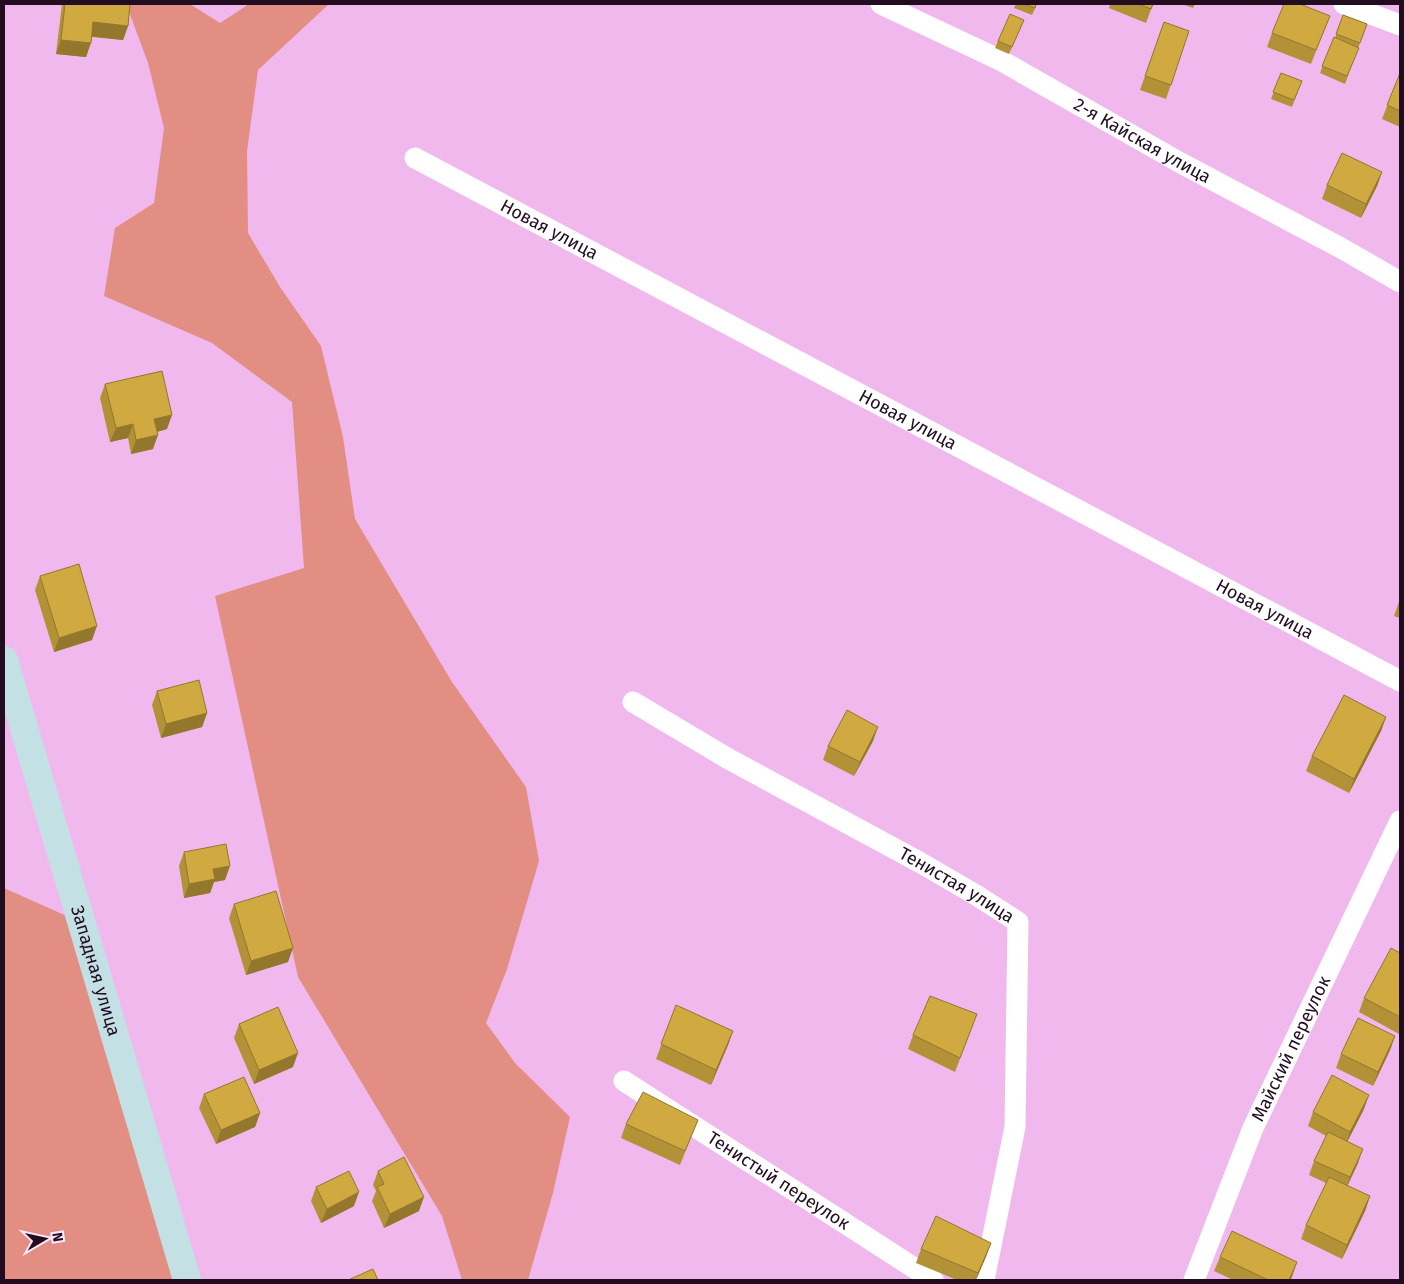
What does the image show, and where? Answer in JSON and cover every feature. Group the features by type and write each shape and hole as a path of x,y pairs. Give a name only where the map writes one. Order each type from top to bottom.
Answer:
{"main road":[{"name":"Западная улица","path":"4,660 187,1280"}],"street":[{"name":"2-я Кайская улица","path":"881,4 1000,60 1179,162 1341,248 1400,282"},
{"path":"1344,4 1400,25"},
{"name":"Новая улица","path":"414,158 1400,681"},
{"name":"Тенистая улица","path":"633,702 727,758 921,863 1018,922 1015,1127 984,1280"},
{"name":"Майский переулок","path":"1194,1280 1253,1128 1400,821"},
{"name":"Тенистый переулок","path":"624,1081 933,1280"}],"shaded area":[{"path":"131,4 190,4 220,23 249,4 329,4 258,70 247,151 248,233 280,287 321,346 343,437 355,519 452,682 526,787 539,861 507,969 486,1023 515,1063 570,1117 553,1193 528,1280 462,1280 442,1216 298,977 215,596 304,568 292,402 212,343 104,296 115,228 154,203 164,128 148,63 127,6"},
{"path":"4,888 80,922 187,1280 4,1280"}],"building":[{"path":"65,4 130,4 128,26 93,22 91,43 61,40"},
{"path":"1024,4 1036,4 1035,8"},
{"path":"1139,4 1153,4 1151,9"},
{"path":"1284,4 1300,4 1330,16 1316,50 1272,33"},
{"path":"1010,14 1024,20 1012,47 998,41"},
{"path":"1343,15 1367,24 1360,43 1336,34"},
{"path":"1164,22 1189,31 1171,85 1145,76"},
{"path":"1334,37 1359,48 1347,76 1322,66"},
{"path":"1281,73 1302,81 1294,100 1273,92"},
{"path":"1400,73 1400,111 1387,105"},
{"path":"1342,153 1382,172 1366,204 1327,185"},
{"path":"162,371 172,415 154,419 158,435 136,440 133,424 116,428 105,384"},
{"path":"79,564 97,626 59,638 40,576"},
{"path":"199,680 207,713 166,724 157,691"},
{"path":"1344,695 1386,717 1354,779 1312,756"},
{"path":"847,710 878,727 860,762 828,746"},
{"path":"226,844 230,866 213,869 215,879 189,884 184,852"},
{"path":"276,891 293,948 251,961 234,904"},
{"path":"1391,948 1400,953 1400,1017 1364,998"},
{"path":"930,996 977,1014 960,1058 913,1035"},
{"path":"676,1005 733,1031 716,1070 661,1044"},
{"path":"278,1007 298,1053 259,1070 239,1024"},
{"path":"1358,1018 1395,1036 1378,1072 1341,1054"},
{"path":"1332,1075 1369,1095 1350,1132 1313,1112"},
{"path":"244,1077 260,1113 221,1130 204,1094"},
{"path":"643,1092 698,1120 685,1151 626,1124"},
{"path":"1328,1132 1363,1149 1350,1177 1314,1161"},
{"path":"404,1157 424,1197 390,1214 377,1187 384,1184 378,1171"},
{"path":"349,1171 359,1192 327,1209 316,1187"},
{"path":"1329,1177 1370,1196 1347,1245 1306,1225"},
{"path":"936,1216 991,1243 978,1273 921,1249"},
{"path":"1232,1231 1297,1262 1289,1280 1268,1280 1220,1257"},
{"path":"373,1269 378,1280 348,1280"}]}
